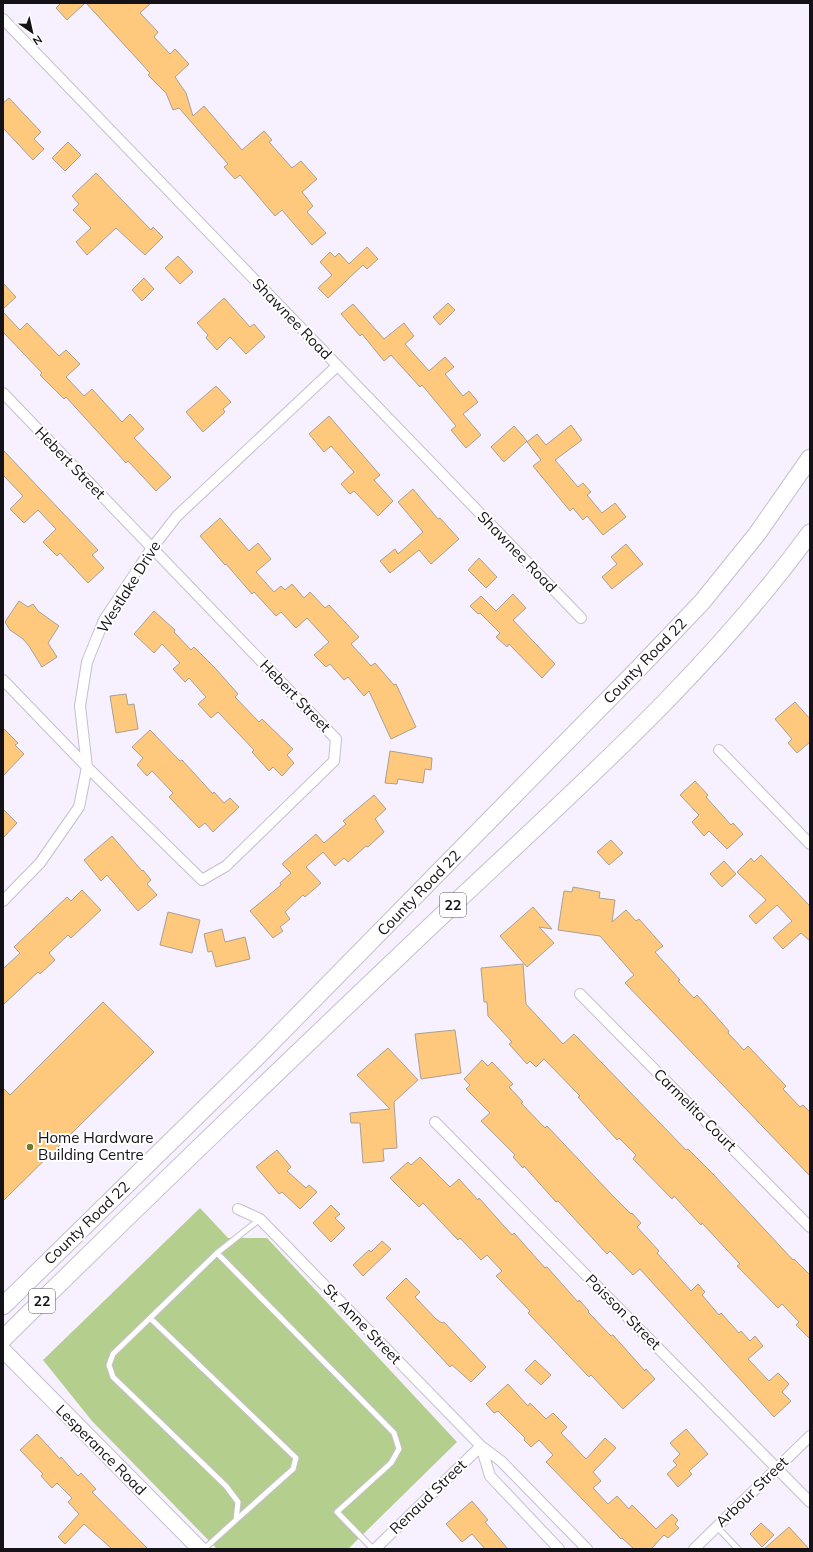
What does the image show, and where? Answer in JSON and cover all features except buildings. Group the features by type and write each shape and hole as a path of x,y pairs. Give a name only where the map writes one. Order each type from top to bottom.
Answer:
{"main road":[{"name":"County Road 22","path":"3,1306 272,1041 702,602 757,534 810,458"},
{"name":"County Road 22","path":"3,1339 306,1044 619,748 745,616 784,568 810,532"},
{"name":"Lesperance Road","path":"3,1350 200,1549"}],"street":[{"name":"Shawnee Road","path":"3,19 581,618"},
{"name":"Westlake Drive","path":"3,901 40,863 79,807 87,767 80,706 87,662 104,620 152,548 177,516 337,366"},
{"name":"Hebert Street","path":"3,393 336,739 334,761 226,866 202,880 87,767"},
{"path":"3,680 87,767"},
{"path":"719,750 810,844"},
{"name":"Carmelita Court","path":"580,994 810,1227"},
{"name":"Poisson Street","path":"435,1122 810,1502"},
{"name":"St. Anne Street","path":"238,1209 260,1218 481,1446 501,1461 587,1549"},
{"name":"Arbour Street","path":"694,1549 810,1436"},
{"name":"St. Anne Street","path":"481,1446 490,1476 559,1549"},
{"name":"Renaud Street","path":"374,1549 481,1446"}],"lane":[{"path":"236,1520 238,1502 226,1486 113,1377 109,1365 113,1354 217,1253 260,1218"},
{"path":"217,1253 394,1433 399,1449 391,1463 337,1512 374,1549"},
{"path":"150,1318 296,1458 293,1469 204,1549"},
{"path":"717,1527 738,1549"}],"green space":[{"path":"200,1208 228,1238 267,1238 457,1442 348,1549 217,1549 92,1421 43,1360"}],"place":[{"name":"Home Hardware Building Centre","path":"30,1147"}]}
